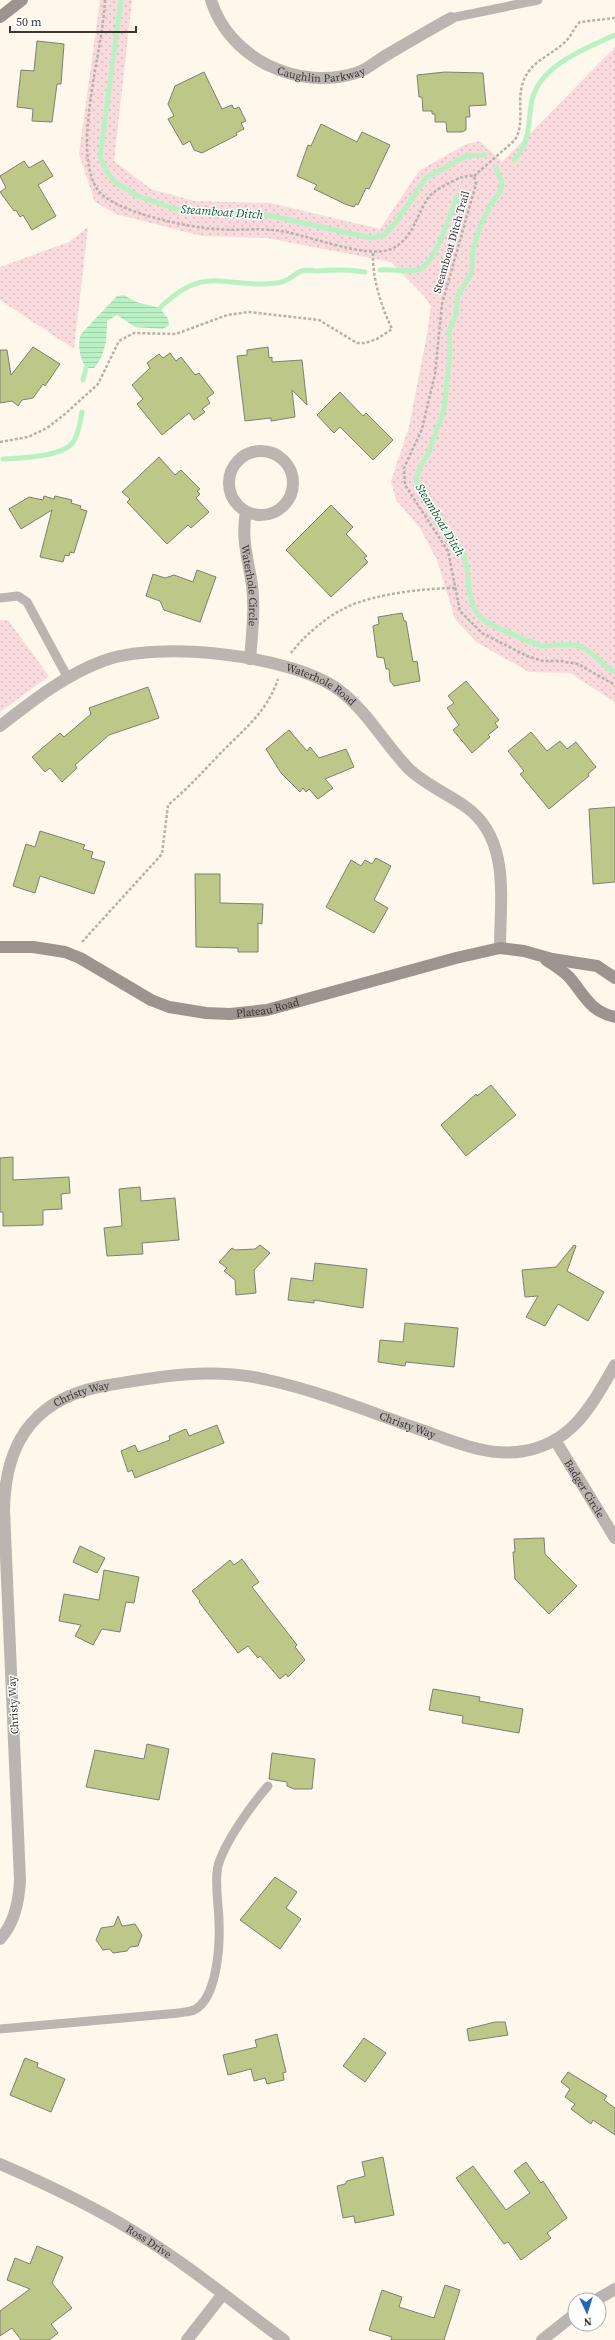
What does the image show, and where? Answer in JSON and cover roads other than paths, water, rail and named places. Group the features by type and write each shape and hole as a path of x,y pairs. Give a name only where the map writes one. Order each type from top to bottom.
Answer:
{"street":[{"path":"0,18 22,0"},
{"name":"Caughlin Parkway","path":"211,0 222,25 232,39 246,52 280,71 311,78 334,77 357,73 451,18"},
{"path":"262,450 277,454 288,463 294,476 293,491 287,504 275,513 261,516 246,512 235,503 229,489 230,475 236,462 248,453 262,450"},
{"name":"Waterhole Circle","path":"246,512 243,526 244,542 254,605 250,659"},
{"name":"Waterhole Road","path":"0,726 68,678 104,660 128,654 174,651 250,659 282,665 325,681 352,701 411,771 467,807 489,830 495,843 500,876 500,948"},
{"name":"Plateau Road","path":"0,947 33,947 65,952 92,964 151,1000 186,1011 230,1014 267,1010 456,958 500,948 524,951 542,957 597,966 615,978"},
{"name":"Plateau Road","path":"542,957 568,976 592,1007 615,1017"},
{"name":"Christy Way","path":"0,1939 11,1923 16,1908 20,1880 4,1510 6,1481 16,1448 24,1434 46,1409 72,1394 93,1387 163,1376 213,1373 266,1379 287,1384 471,1447 493,1452 526,1451 555,1440 571,1430 581,1420 615,1365"},
{"name":"Badger Circle","path":"555,1440 615,1538"},
{"name":"Ross Drive","path":"0,2164 94,2208 178,2261 284,2340"},
{"path":"187,2340 223,2294"},
{"path":"542,2340 567,2320"}],"lane":[{"path":"451,18 538,0"},
{"path":"0,598 18,596 27,602 68,678"},
{"path":"0,2030 179,2013 194,2010 205,2001 212,1985 217,1961 219,1923 216,1878 219,1864 255,1801 268,1786"}],"waterway":[{"name":"Steamboat Ditch","path":"121,0 100,157 106,170 116,183 138,196 175,209 225,213 258,213 371,238 384,235 397,221 426,178 466,156 485,155"},
{"path":"514,160 524,145 528,132 532,100 544,77 554,67 566,59 615,35"},
{"name":"Steamboat Ditch","path":"496,168 502,182 500,192 489,207 480,227 473,249 471,274 458,295 456,314 449,331 450,353 444,409 429,452 420,467 416,480 462,552 473,607 478,615 490,624 539,645 570,644 579,646 615,672"},
{"path":"380,270 412,271 424,266 430,259 442,238 457,196"},
{"path":"160,308 176,294 190,286 204,282 216,281 259,284 277,283 288,280 304,270 347,270 365,272"},
{"path":"83,380 86,368"},
{"path":"3,459 41,456 51,454 68,447 77,435 82,412"}]}
